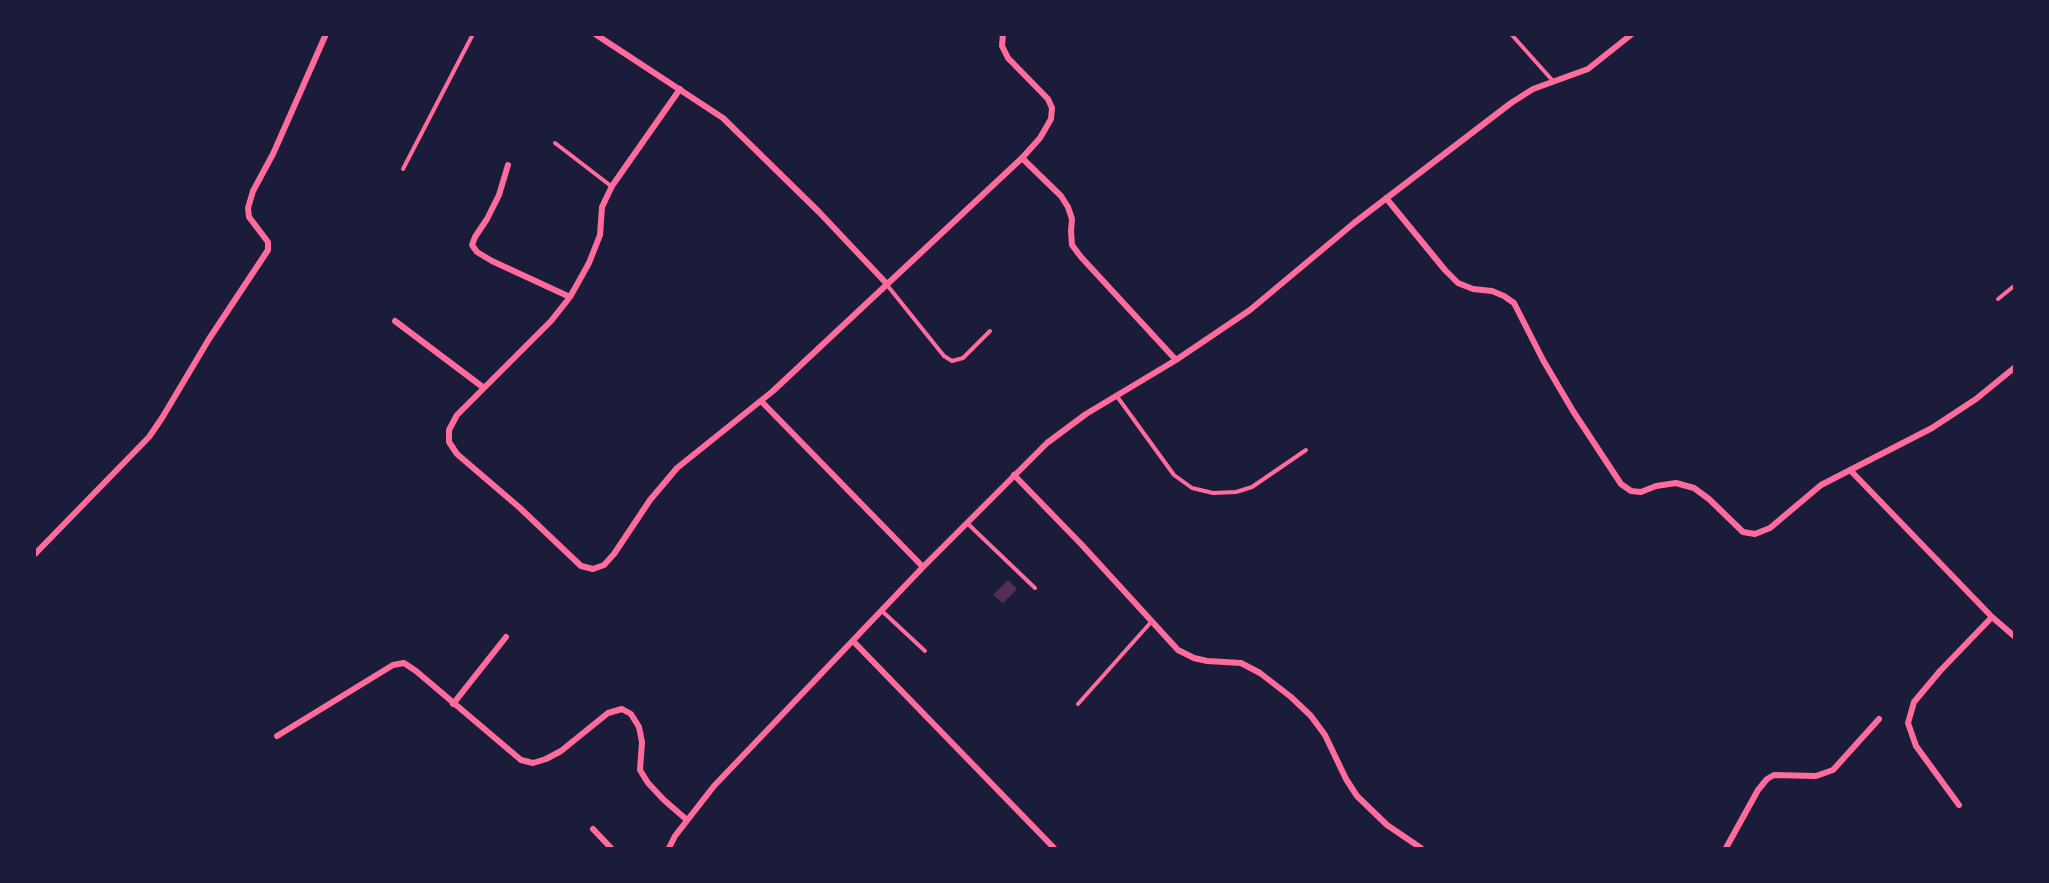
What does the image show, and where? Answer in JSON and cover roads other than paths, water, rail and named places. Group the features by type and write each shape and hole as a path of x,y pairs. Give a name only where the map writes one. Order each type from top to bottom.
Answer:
{"street":[{"path":"34,555 149,437 209,339 268,250 268,242 249,217 248,208 253,191 273,154 326,34"},
{"path":"595,34 723,118 811,204 887,284"},
{"path":"680,89 612,186 602,207 600,235 589,263 570,297 551,321 457,415 448,430 449,442 457,454 520,508 581,566 593,569 604,565 614,554 650,500 677,468 761,401 1022,158 1045,129 1051,119 1052,108 1048,99 1008,58 1002,46 1003,34"},
{"path":"669,849 675,836 714,786 922,567 1047,443 1116,395 1176,360 1250,310 1386,198 1511,103 1533,89 1588,69 1632,34"},
{"path":"1022,158 1061,196 1068,207 1072,219 1072,245 1081,257 1176,360"},
{"path":"508,165 499,195 472,245 477,252 492,261 570,297"},
{"path":"1386,198 1458,283 1473,289 1492,291 1514,303 1543,360 1573,411 1622,484 1631,491 1641,492 1656,486 1676,483 1694,488 1743,531 1755,534 1770,528 1821,485 1932,428 1976,399 2014,368"},
{"path":"395,321 484,388"},
{"path":"761,401 922,567"},
{"path":"1850,470 1992,617 2014,636"},
{"path":"1014,475 1178,650 1207,661 1241,663 1260,673 1291,697 1311,716 1325,735 1346,779 1357,796 1386,825 1420,848"},
{"path":"1959,805 1916,746 1908,723 1914,702 1940,671 1992,617"},
{"path":"453,704 506,637"},
{"path":"852,641 1054,849"},
{"path":"277,736 393,665 404,663 521,760 533,763 561,751 608,713 622,709 630,714 639,727 642,742 640,770 648,783 687,820"},
{"path":"1726,849 1758,790 1767,779 1774,775 1816,776 1833,770 1879,719"},
{"path":"593,829 611,849"}],"lane":[{"path":"403,169 473,34"},
{"path":"1511,34 1553,81"},
{"path":"555,143 612,186"},
{"path":"887,284 944,356 952,361 963,358 990,331"},
{"path":"1998,298 2014,286"},
{"path":"1116,395 1174,475 1192,488 1213,493 1236,492 1252,487 1306,450"},
{"path":"966,522 1035,588"},
{"path":"881,610 925,651"},
{"path":"1078,704 1152,621"}]}
